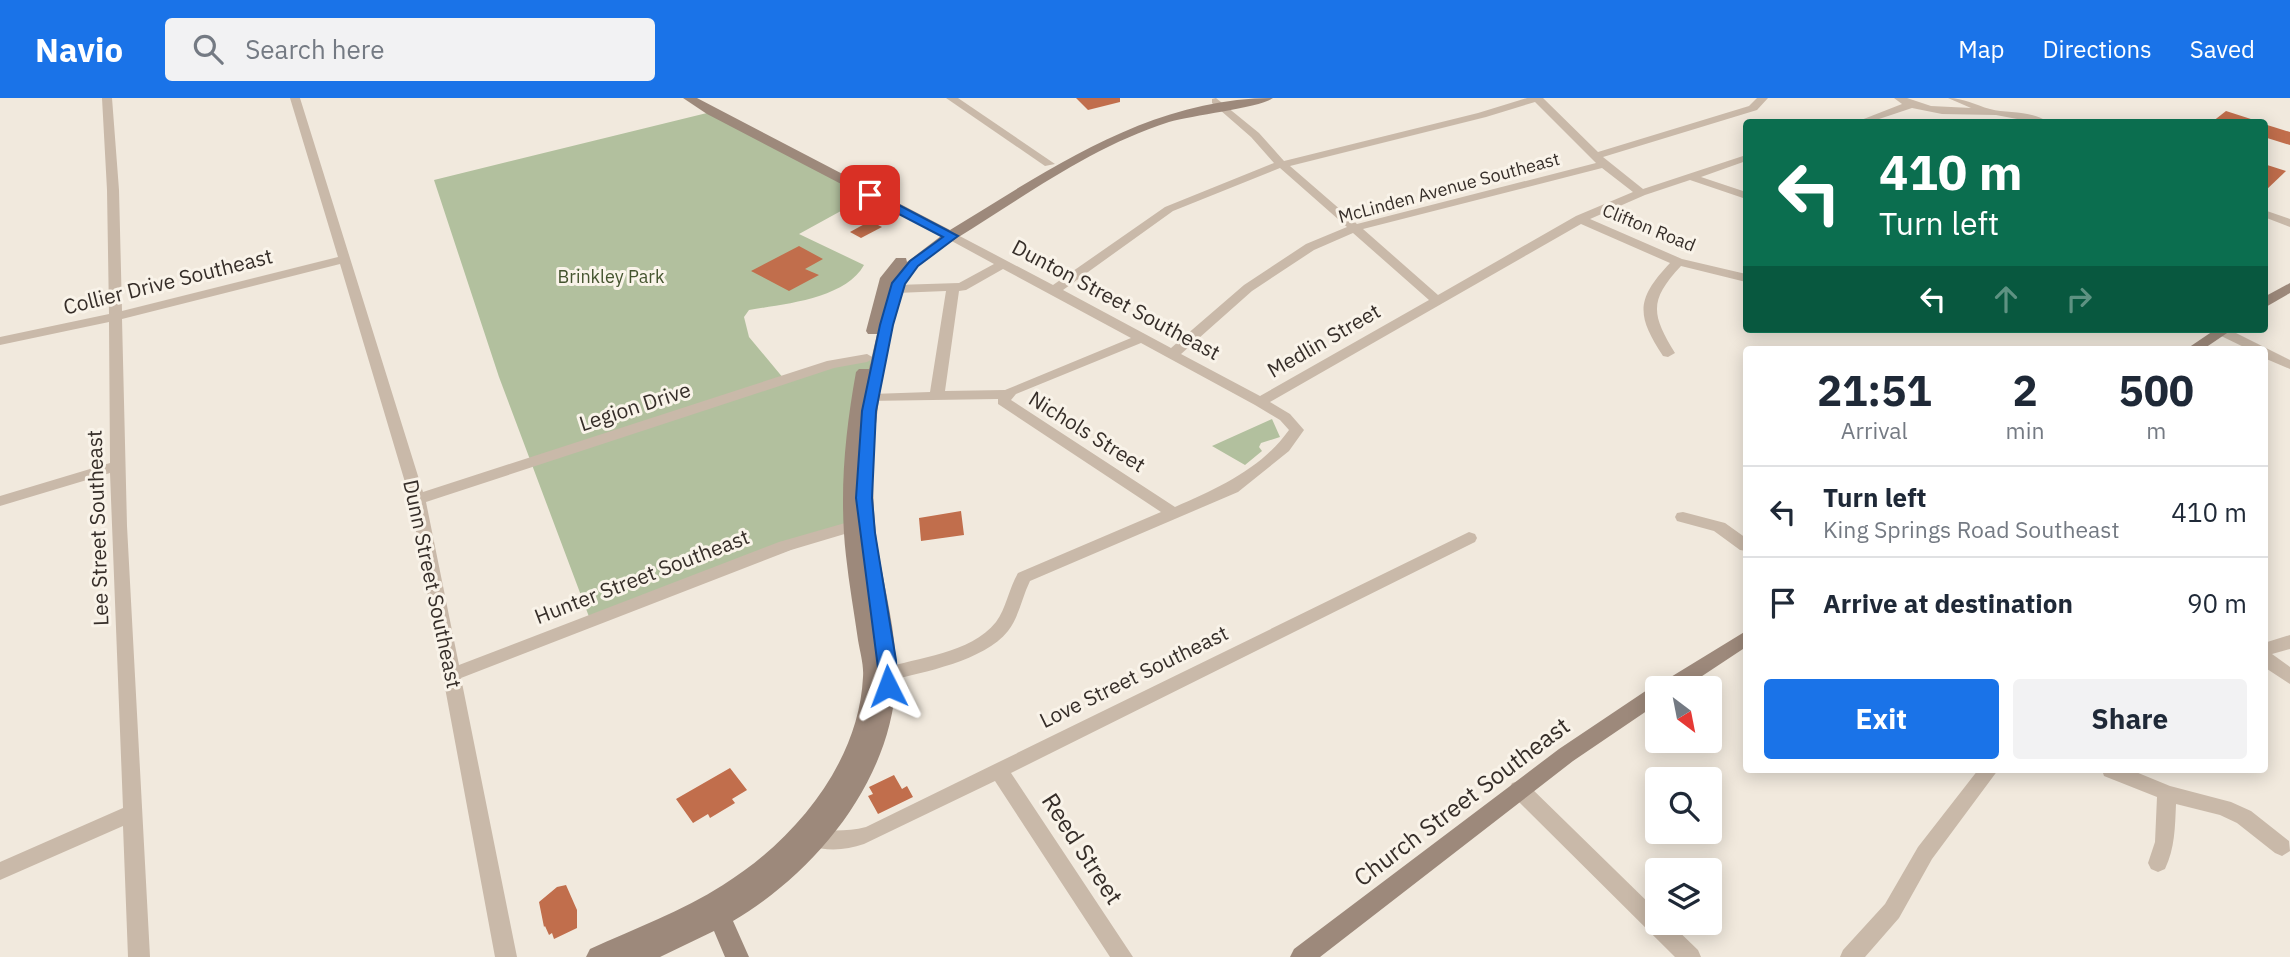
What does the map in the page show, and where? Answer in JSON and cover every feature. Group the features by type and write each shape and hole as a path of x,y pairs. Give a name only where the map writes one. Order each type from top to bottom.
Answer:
{"main road":[{"path":"690,98 710,112 946,234"},
{"path":"636,957 716,909 777,877 816,839 843,805 863,769 883,711 888,674 864,498 866,437 896,289 914,263 946,234 1049,164 1124,130 1220,101 1267,98"},
{"path":"598,957 716,909 766,866 806,829 834,791 864,726 871,701 873,675 852,526 854,430 867,358 887,278 904,258 1087,151 1220,101"},
{"path":"2268,301 2290,287"},
{"path":"2198,346 2219,333"},
{"path":"1687,676 1743,640"},
{"name":"Church Street Southeast","path":"1302,957 1519,789 1645,702"},
{"path":"716,909 737,957"}],"street":[{"name":"Lee Street Southeast","path":"107,98 113,169 117,316 117,466 139,957"},
{"name":"Dunn Street Southeast","path":"295,98 418,499 506,957"},
{"path":"951,98 1049,164"},
{"name":"McLinden Avenue Southeast","path":"1172,354 1248,288 1310,247 1355,228 1600,160 1753,107 1763,98"},
{"path":"1899,98 1909,105 1944,111 1987,111"},
{"path":"1953,98 1987,111 2028,119"},
{"path":"1055,290 1169,209 1280,163 1538,99 1600,160 1641,193"},
{"path":"1220,101 1280,163 1437,300"},
{"path":"1869,119 1909,105"},
{"name":"Medlin Street","path":"888,674 988,639 1004,623 1017,588 1024,577 1032,572 1216,497 1253,475 1297,430 1292,422 1260,402 1580,219 1641,193 1743,159"},
{"path":"1691,177 1743,195"},
{"path":"2268,215 2290,223"},
{"name":"Clifton Road","path":"1580,219 1678,262 1743,277"},
{"name":"Dunton Street Southeast","path":"946,234 1260,402"},
{"name":"Collier Drive Southeast","path":"0,341 117,316 344,258"},
{"path":"1668,354 1652,324 1648,311 1649,300 1655,285 1678,262"},
{"path":"896,289 962,287 1004,263"},
{"path":"937,395 953,289"},
{"path":"2230,333 2254,346"},
{"name":"Nichols Street","path":"1142,338 1007,394 1003,401 1011,409 1175,514"},
{"path":"2268,354 2290,365"},
{"name":"Legion Drive","path":"418,499 832,364 867,358"},
{"path":"872,398 1007,394"},
{"path":"0,501 117,466"},
{"path":"1684,517 1719,527 1743,544"},
{"name":"Hunter Street Southeast","path":"451,675 814,535 852,526"},
{"name":"Love Street Southeast","path":"816,839 852,841 1469,538"},
{"path":"2268,649 2290,642"},
{"path":"2268,660 2290,677"},
{"name":"Reed Street","path":"998,770 1122,957"},
{"path":"1851,957 1892,911 1925,853 1987,773"},
{"path":"2118,773 2167,793 2224,808 2244,817 2282,848"},
{"path":"1519,789 1690,957"},
{"path":"2158,863 2165,842 2167,793"},
{"path":"0,872 134,812"}],"green space":[{"name":"Brinkley Park","path":"711,112 870,195 799,234 864,265 855,276 828,293 749,310 744,317 749,337 784,379 871,358 859,525 591,622 499,377 434,180"},
{"path":"1272,419 1280,437 1261,443 1259,447 1262,451 1245,465 1212,446"}],"building":[{"path":"1076,98 1120,98 1120,102 1088,110"},
{"path":"2226,111 2251,119 2216,119"},
{"path":"2268,125 2290,132 2290,145 2268,138"},
{"path":"2268,165 2286,171 2268,188"},
{"path":"870,221 882,227 861,238 850,232"},
{"path":"799,246 823,259 805,269 819,275 789,291 751,271"},
{"path":"961,511 964,535 921,541 919,518"},
{"path":"730,768 747,790 732,799 735,803 710,818 708,814 693,823 676,799"},
{"path":"894,775 902,789 907,786 913,797 878,814 868,796 873,794 869,787"},
{"path":"566,885 577,910 577,928 554,939 552,933 549,935 544,927 539,902 557,887"}],"route":[{"path":"870,195 952,236 914,263 898,283 877,363 869,411 864,498 887,660 888,686"}]}
